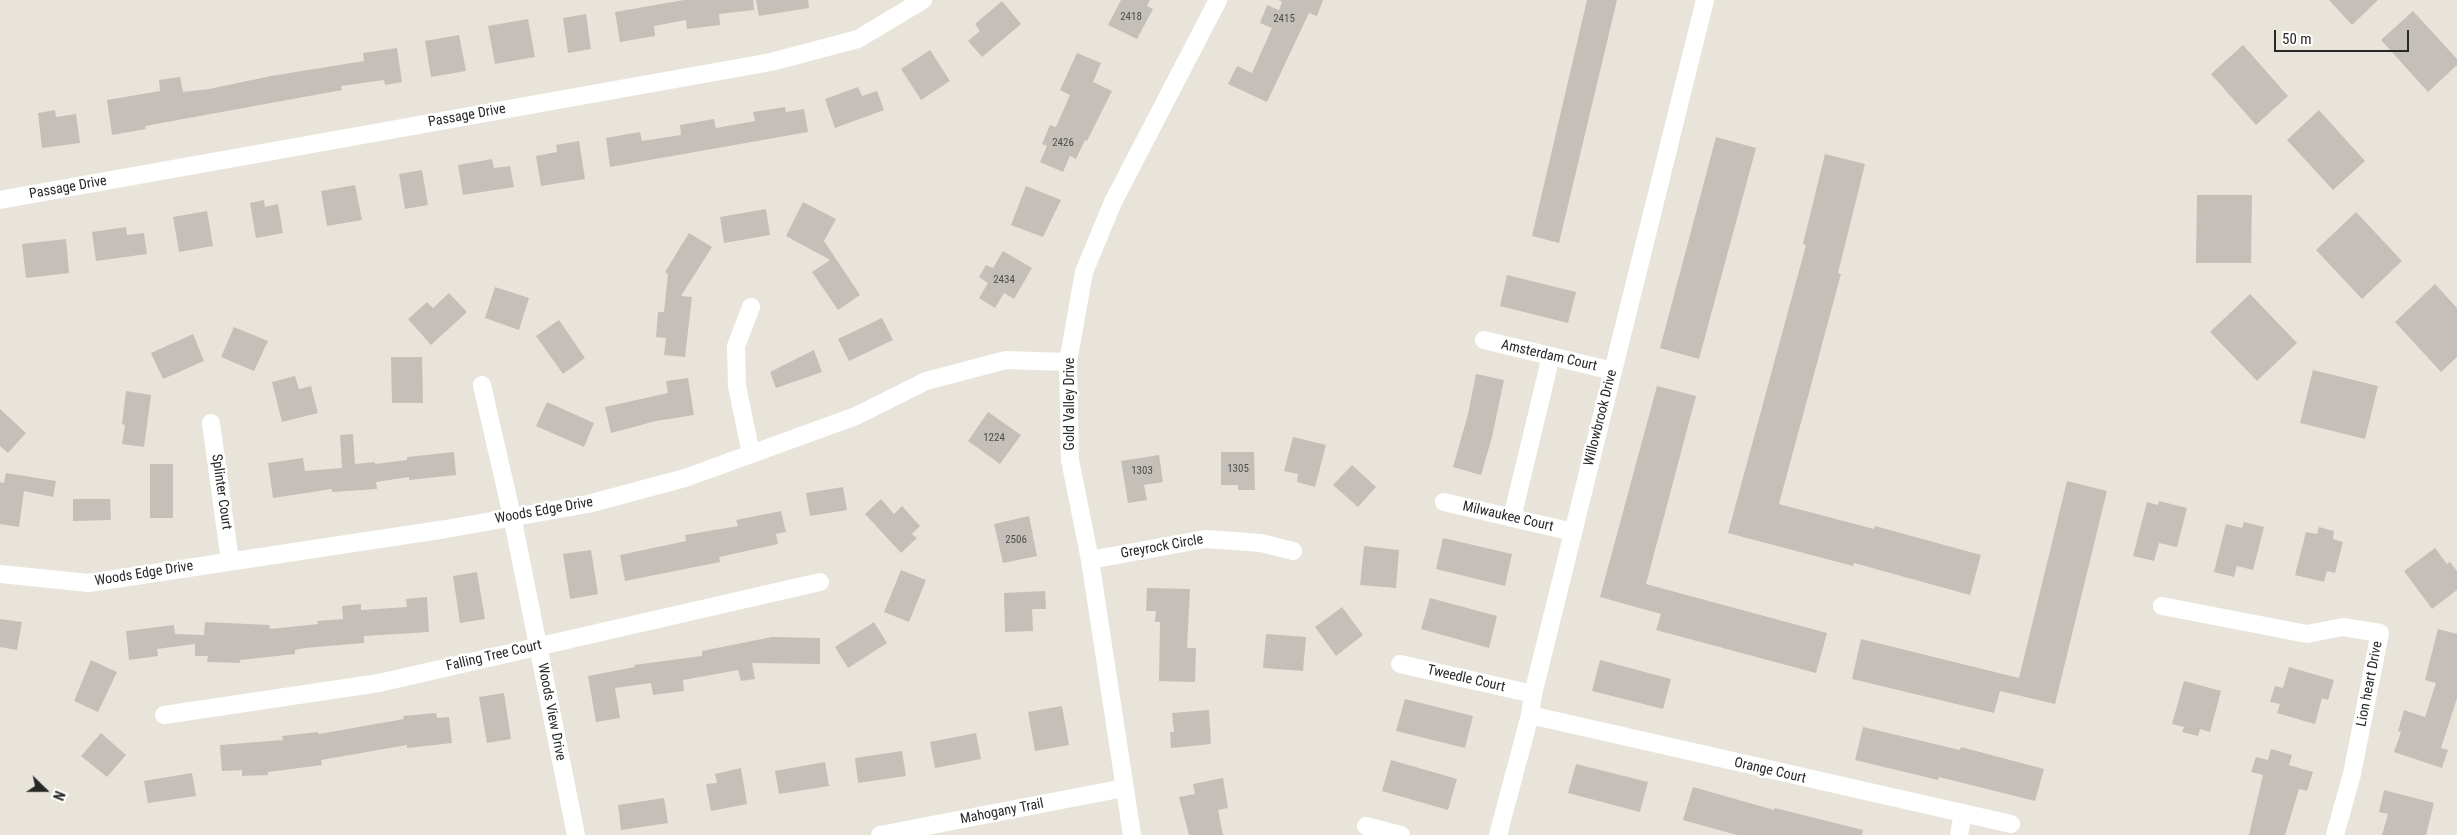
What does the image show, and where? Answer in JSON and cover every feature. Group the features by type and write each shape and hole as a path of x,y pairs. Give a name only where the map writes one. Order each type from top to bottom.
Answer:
{"street":[{"name":"Passage Drive","path":"0,200 771,62 858,39 922,0"},
{"name":"Gold Valley Drive","path":"1132,835 1090,560 1070,460 1068,362 1084,272 1113,202 1218,0"},
{"name":"Willowbrook Drive","path":"1498,835 1530,715 1533,694 1704,0"},
{"path":"751,307 736,346 736,386 751,454"},
{"name":"Amsterdam Court","path":"1484,340 1613,371"},
{"path":"1512,518 1551,356"},
{"name":"Woods Edge Drive","path":"0,574 89,583 446,529 588,504 685,478 856,416 926,381 1006,360 1068,362"},
{"name":"Woods View Drive","path":"482,385 512,516 576,835"},
{"name":"Splinter Court","path":"211,423 230,561"},
{"name":"Milwaukee Court","path":"1444,502 1573,532"},
{"name":"Greyrock Circle","path":"1090,560 1205,539 1261,543 1293,551"},
{"name":"Falling Tree Court","path":"164,714 379,683 820,582"},
{"name":"Lion heart Drive","path":"2162,606 2307,634 2343,627 2380,633 2352,774 2335,835"},
{"name":"Tweedle Court","path":"1400,664 1533,694"},
{"name":"Orange Court","path":"1530,715 2011,824"},
{"name":"Mahogany Trail","path":"880,835 1124,788"},
{"path":"1959,835 1963,814"},
{"path":"1366,826 1401,835"}],"building":[{"path":"684,0 753,0 754,10 719,14 720,25 687,29 686,20 654,26 655,36 620,42 615,12"},
{"path":"756,0 808,0 809,8 759,16"},
{"path":"1121,0 1150,0 1147,6 1153,9 1137,39 1108,25"},
{"path":"1279,0 1323,0 1317,16 1309,13 1267,102 1228,84 1237,66 1252,73 1272,28 1260,23 1267,5 1279,10 1282,2"},
{"path":"1587,0 1617,0 1559,243 1532,236"},
{"path":"2329,0 2378,0 2352,25"},
{"path":"1002,1 1021,24 982,57 968,41 980,31 975,24"},
{"path":"2413,11 2457,59 2457,65 2428,92 2381,40"},
{"path":"586,14 591,49 568,53 563,18"},
{"path":"528,19 535,57 495,64 488,26"},
{"path":"459,35 466,71 431,77 425,41"},
{"path":"2243,45 2288,96 2256,125 2211,74"},
{"path":"397,48 402,82 385,85 384,80 341,86 342,90 145,126 146,129 112,135 107,100 160,91 159,80 180,77 183,92 209,89 271,76 364,61 363,53"},
{"path":"930,50 950,81 921,100 901,69"},
{"path":"1077,53 1101,63 1093,82 1112,91 1087,141 1085,140 1076,159 1070,156 1063,172 1040,162 1047,146 1042,144 1050,125 1056,127 1070,95 1060,90"},
{"path":"858,87 862,96 877,91 884,110 835,128 825,99"},
{"path":"785,107 786,112 804,109 808,132 610,167 606,138 640,132 642,141 681,135 680,125 714,119 716,128 755,121 753,112"},
{"path":"55,110 56,117 76,114 80,143 42,148 38,113"},
{"path":"2319,110 2365,161 2333,190 2287,140"},
{"path":"1716,137 1756,148 1699,359 1660,348"},
{"path":"579,141 585,179 541,186 536,156 557,152 556,145"},
{"path":"1825,154 1865,164 1838,273 1841,274 1779,504 1874,529 1875,526 1981,555 1970,595 1854,563 1853,566 1728,533 1806,245 1803,244"},
{"path":"492,159 494,168 510,166 514,187 463,195 458,165"},
{"path":"422,170 428,205 405,209 399,174"},
{"path":"355,185 362,220 327,226 321,191"},
{"path":"1026,186 1061,200 1043,237 1011,225"},
{"path":"2197,195 2252,195 2251,263 2196,263"},
{"path":"264,200 265,207 278,204 283,233 256,238 250,203"},
{"path":"803,202 836,219 824,241 860,295 838,310 812,272 830,260 786,236"},
{"path":"766,209 770,235 724,243 720,217"},
{"path":"207,211 213,246 179,252 173,217"},
{"path":"2356,212 2402,261 2362,299 2316,250"},
{"path":"126,227 127,235 144,233 147,254 96,261 92,232"},
{"path":"689,233 712,247 681,296 692,297 685,357 664,355 666,338 656,337 658,312 664,312 668,274 665,272"},
{"path":"66,239 69,273 26,278 22,244"},
{"path":"1003,251 1032,268 1014,299 1004,293 995,308 979,298 988,283 979,277 986,265 993,268"},
{"path":"1507,275 1576,292 1568,323 1500,306"},
{"path":"2435,284 2457,308 2457,357 2441,372 2395,322"},
{"path":"495,287 529,298 519,330 485,318"},
{"path":"449,293 467,312 431,345 408,319 427,302 433,308"},
{"path":"2250,294 2297,343 2257,381 2210,332"},
{"path":"882,318 893,340 849,361 838,339"},
{"path":"559,320 585,358 563,374 536,336"},
{"path":"234,327 268,341 254,371 221,357"},
{"path":"193,334 204,361 163,379 151,353"},
{"path":"814,350 822,372 776,388 770,372"},
{"path":"391,357 422,357 423,403 392,403"},
{"path":"2313,370 2378,386 2365,439 2300,423"},
{"path":"1476,374 1504,380 1492,437 1481,475 1453,467 1468,414"},
{"path":"295,376 299,389 311,386 318,413 282,422 272,382"},
{"path":"688,378 694,415 656,421 611,433 605,407 668,393 666,381"},
{"path":"1657,386 1696,396 1646,584 1827,633 1816,673 1656,630 1661,614 1600,597"},
{"path":"126,391 151,395 144,447 122,444 125,425 122,424"},
{"path":"547,402 594,423 584,447 536,426"},
{"path":"0,409 26,433 8,453 0,446"},
{"path":"988,412 1021,435 1000,464 968,441"},
{"path":"353,434 355,464 375,462 375,464 407,460 407,457 454,452 456,475 409,480 409,477 376,482 377,489 332,492 332,489 273,498 268,463 303,458 305,471 342,468 340,435"},
{"path":"1293,437 1326,445 1315,487 1297,482 1298,474 1284,471"},
{"path":"1221,452 1254,452 1255,490 1238,490 1238,485 1221,485"},
{"path":"1159,455 1163,482 1144,485 1147,500 1128,503 1121,461"},
{"path":"150,464 173,464 173,518 150,518"},
{"path":"1352,465 1376,487 1358,507 1333,485"},
{"path":"6,473 56,481 53,497 24,491 19,527 0,524 0,482 4,483"},
{"path":"2067,481 2107,491 2055,704 2000,691 1994,713 1852,679 1861,639 2019,678"},
{"path":"843,487 847,510 810,516 806,493"},
{"path":"73,499 110,499 111,520 73,521"},
{"path":"881,499 894,514 902,506 920,526 912,534 917,538 901,553 865,514"},
{"path":"2159,501 2187,508 2177,547 2159,543 2154,561 2133,556 2147,502 2158,505"},
{"path":"781,511 786,532 776,534 778,544 719,557 720,562 625,581 620,555 686,541 685,535 738,526 736,520"},
{"path":"1029,516 1037,556 1003,563 994,524"},
{"path":"2244,522 2264,527 2253,570 2237,566 2234,577 2214,572 2226,524 2242,528"},
{"path":"2319,527 2334,531 2333,539 2343,542 2335,573 2327,571 2324,582 2295,575 2306,532 2317,534"},
{"path":"1443,538 1512,554 1505,586 1436,569"},
{"path":"1364,546 1399,550 1396,588 1360,585"},
{"path":"2435,548 2447,564 2450,562 2457,571 2457,590 2432,609 2404,571"},
{"path":"591,550 598,594 570,599 563,554"},
{"path":"901,570 926,580 909,622 884,612"},
{"path":"477,572 485,619 460,623 453,576"},
{"path":"1147,588 1190,589 1187,648 1196,648 1195,682 1159,681 1160,622 1155,622 1156,611 1146,611"},
{"path":"1045,591 1046,609 1032,609 1033,631 1005,632 1004,593"},
{"path":"427,597 429,632 364,636 364,643 305,648 295,650 295,654 240,660 240,663 207,662 208,656 195,656 195,644 157,649 158,656 129,660 126,631 174,625 175,634 204,635 205,622 269,625 270,629 318,624 317,621 343,619 342,606 361,604 361,610 407,607 406,599"},
{"path":"1430,598 1497,616 1489,648 1421,629"},
{"path":"1342,607 1363,635 1336,656 1315,627"},
{"path":"0,619 22,622 17,650 0,647"},
{"path":"874,622 887,643 848,668 835,647"},
{"path":"2438,629 2457,634 2457,698 2441,748 2448,750 2442,768 2394,752 2401,732 2398,731 2404,710 2425,717 2436,683 2425,680"},
{"path":"1266,634 1306,637 1303,671 1263,668"},
{"path":"772,637 820,638 820,664 752,663 755,679 741,681 738,670 683,680 684,691 653,695 651,683 615,688 620,718 596,722 588,676 635,667 634,665 702,656 702,651"},
{"path":"91,660 117,672 98,712 74,701"},
{"path":"1600,660 1671,679 1663,709 1592,691"},
{"path":"2289,667 2334,680 2328,700 2322,698 2315,724 2277,713 2280,704 2270,702 2275,686 2283,688"},
{"path":"2184,681 2221,691 2210,732 2200,729 2198,736 2182,732 2184,727 2172,724"},
{"path":"504,693 511,739 487,743 479,697"},
{"path":"1405,699 1473,716 1465,748 1396,731"},
{"path":"1062,706 1069,745 1035,751 1028,712"},
{"path":"1209,710 1211,744 1171,748 1170,732 1174,732 1172,713"},
{"path":"436,713 437,718 449,717 452,743 407,748 407,745 321,760 322,765 268,772 268,775 242,776 242,770 222,771 220,745 283,740 282,736 318,732 319,734 404,719 403,716"},
{"path":"1863,727 1960,750 1961,747 2044,769 2035,801 1939,777 1938,780 1855,760"},
{"path":"101,733 126,755 107,777 81,756"},
{"path":"976,733 981,759 935,768 930,742"},
{"path":"2271,749 2292,755 2289,765 2313,772 2307,791 2299,789 2285,835 2249,835 2263,775 2251,772 2256,757 2268,760"},
{"path":"902,751 906,776 858,783 855,758"},
{"path":"1391,760 1457,779 1448,810 1382,791"},
{"path":"825,762 829,786 779,794 775,771"},
{"path":"1576,764 1648,782 1640,812 1568,793"},
{"path":"741,768 747,804 711,811 706,784 717,783 715,774"},
{"path":"192,773 196,796 148,803 144,781"},
{"path":"1223,778 1228,808 1218,810 1223,835 1189,835 1179,797 1195,794 1193,784"},
{"path":"1693,787 1774,810 1775,808 1863,830 1862,835 1737,835 1683,820"},
{"path":"2384,790 2434,803 2426,835 2382,835 2388,814 2379,812"},
{"path":"664,798 668,823 621,830 618,805"}]}
